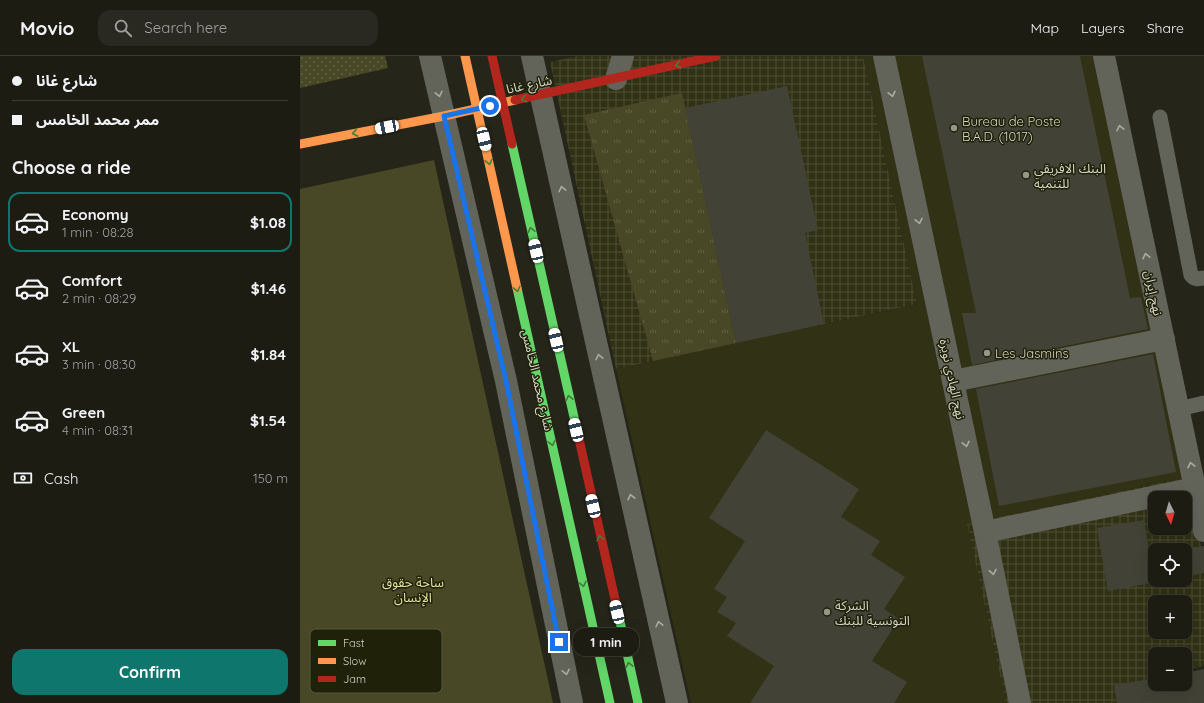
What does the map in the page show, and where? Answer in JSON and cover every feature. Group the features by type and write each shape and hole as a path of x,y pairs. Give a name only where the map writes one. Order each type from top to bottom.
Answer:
{"main road":[{"name":"شارع محمد الخامس","path":"465,56 610,703"},
{"name":"شارع محمد الخامس","path":"492,56 638,703"},
{"name":"شارع غانا","path":"300,142 444,116 716,56"}],"street":[{"path":"430,56 506,381 572,703"},
{"path":"532,56 677,703"},
{"path":"616,79 624,56"},
{"name":"نهج الهادي نويرة","path":"884,56 1020,703"},
{"name":"نهج إيران","path":"1104,56 1204,531"},
{"path":"953,381 1164,339"},
{"path":"985,532 1196,488"}],"lane":[{"path":"1160,117 1191,275 1198,280 1204,278"},
{"path":"1179,408 1204,403"}],"shaded area":[{"path":"578,56 863,56 917,304 616,369 550,62"},
{"path":"863,56 1095,56 1187,477 967,524 1006,703 691,703 616,369 917,304"},
{"path":"1187,477 1190,491 1148,491 1148,535 1192,535 1192,502 1204,562 1204,666 1192,669 1192,647 1148,647 1148,691 1152,691 1154,703 1006,703 967,524"}],"green space":[{"path":"300,56 385,56 388,68 300,88"},
{"path":"682,93 736,343 653,361 584,115"},
{"name":"ساحة حقوق الإنسان","path":"434,160 553,703 300,703 300,189"}],"building":[{"name":"البنك الافريقي للتنمية","path":"922,56 1080,56 1130,298 1141,297 1148,329 972,365 962,313 976,313"},
{"path":"787,86 818,230 805,233 824,324 736,343 685,108"},
{"path":"1153,354 1176,472 999,506 976,389"},
{"path":"766,430 859,489 841,517 880,541 871,555 905,577 884,609 899,619 872,661 907,682 894,703 750,703 774,666 727,636 736,623 717,612 727,597 714,589 745,541 709,518"},
{"path":"1144,520 1148,544 1148,584 1108,591 1097,528"},
{"path":"1204,546 1204,573 1192,576 1192,548"},
{"path":"1204,669 1204,703 1117,703 1114,685 1148,679 1148,691 1192,691 1192,672"}],"traffic: fast":[{"path":"512,144 579,439"},
{"path":"517,288 610,703"},
{"path":"619,617 638,703"}],"traffic: slow":[{"path":"465,56 517,288"},
{"path":"300,144 444,116 515,100"}],"traffic: jam":[{"path":"492,56 512,144"},
{"path":"515,100 716,56"},
{"path":"579,439 619,617"}],"place":[{"name":"Bureau de Poste B.A.D. (1017)","path":"954,128"},
{"name":"البنك الافريقي للتنمية","path":"1026,175"},
{"name":"Les Jasmins","path":"987,353"},
{"name":"الشركة التونسية للبنك","path":"827,612"}],"route":[{"path":"490,106 444,116 506,381 559,642"}]}
